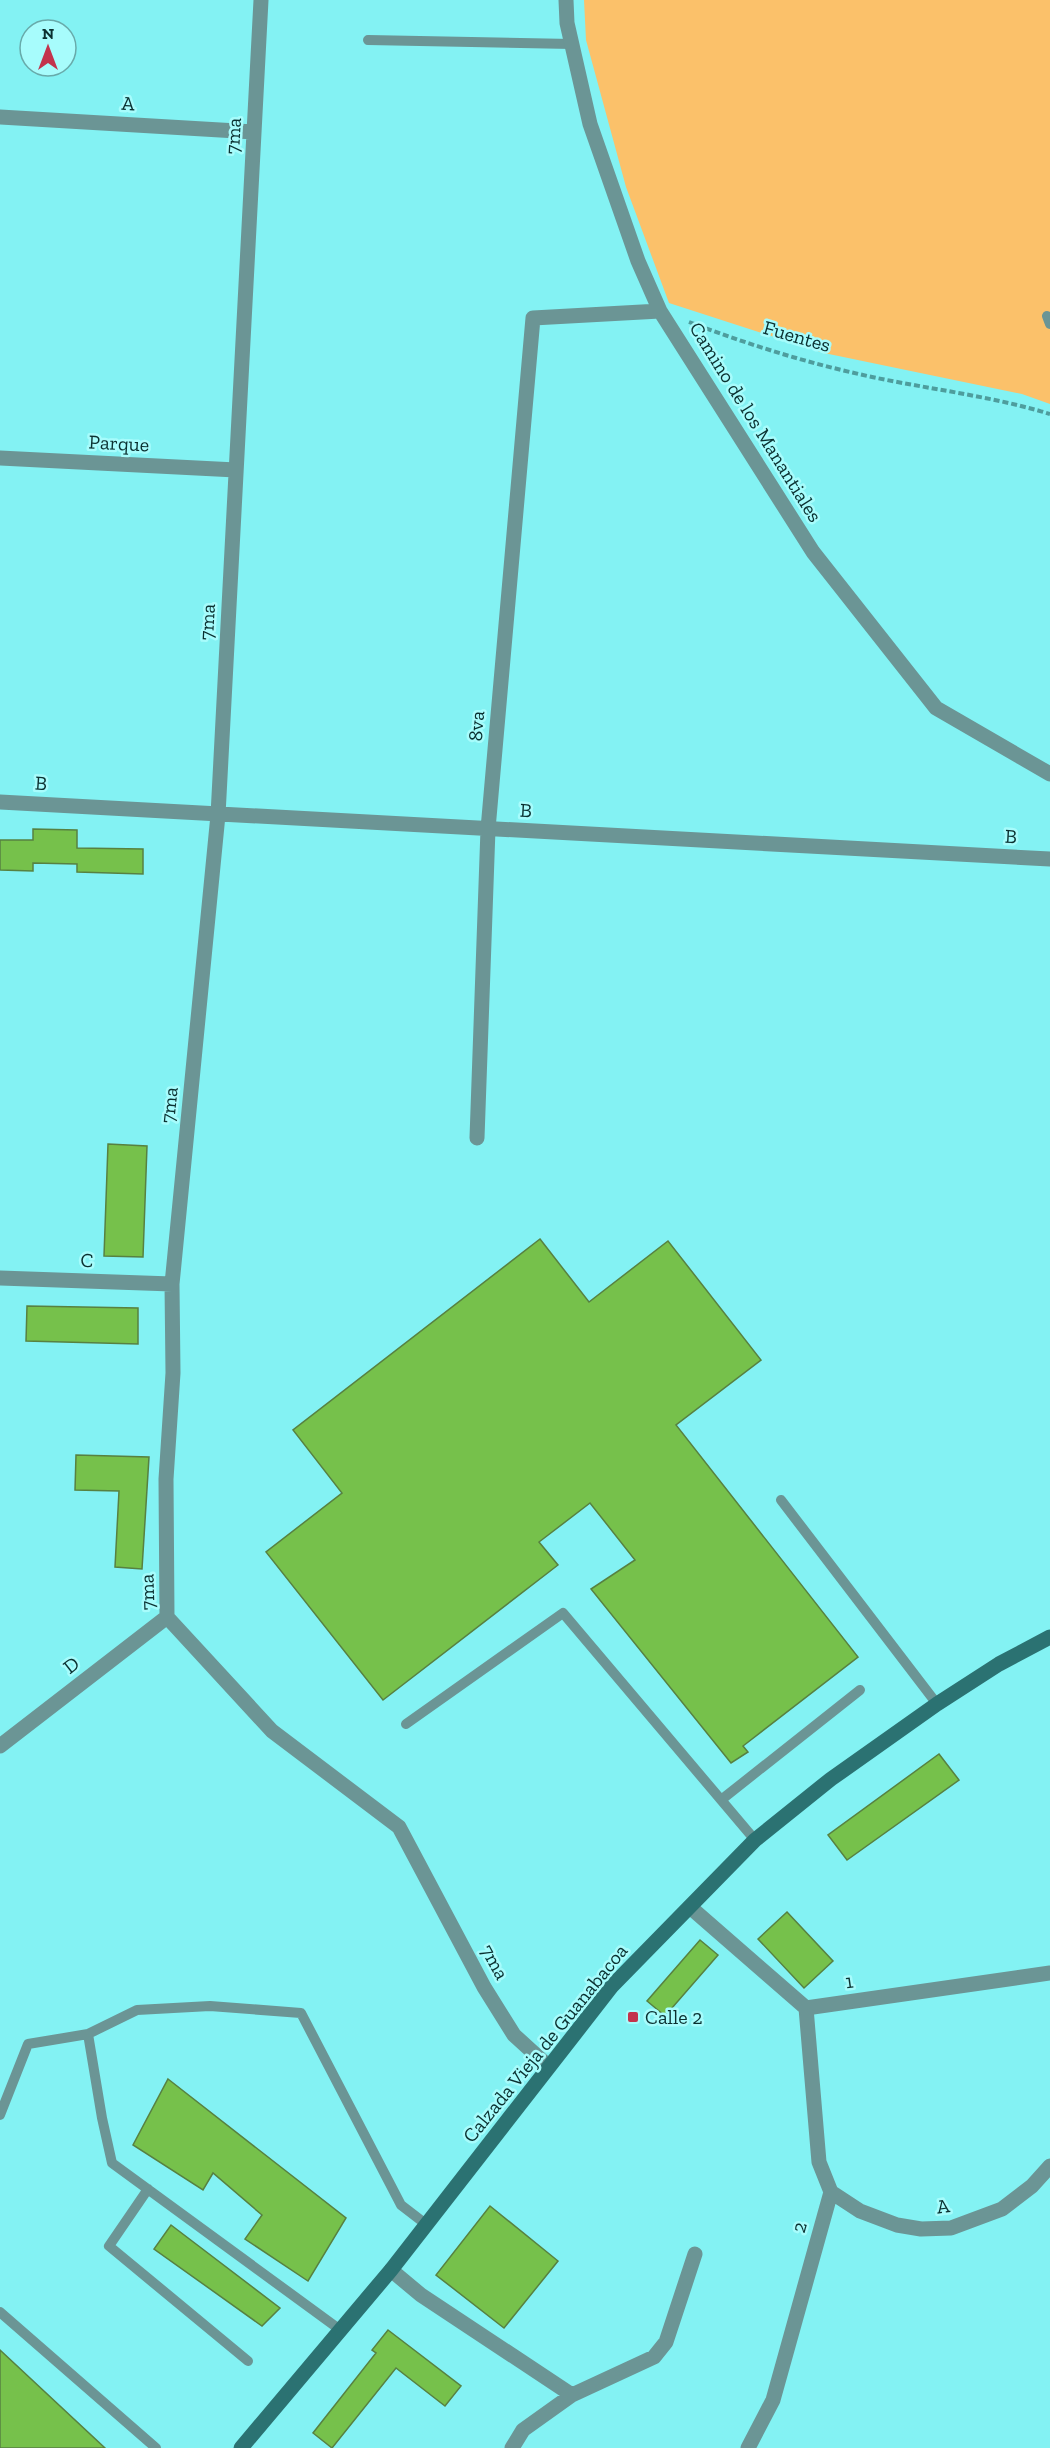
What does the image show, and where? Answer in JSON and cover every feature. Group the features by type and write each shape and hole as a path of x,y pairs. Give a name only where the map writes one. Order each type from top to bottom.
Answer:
{"main road":[{"name":"Calzada Vieja de Guanabacoa","path":"241,2448 391,2270 612,1986 755,1840 831,1779 937,1704 999,1664 1050,1637"}],"street":[{"name":"7ma","path":"261,0 218,815 172,1284 173,1374 166,1479 167,1617 272,1731 399,1827 484,1987 514,2035 548,2066"},
{"name":"Camino de los Manantiales","path":"566,0 567,23 590,124 638,261 660,311 813,552 936,708 1050,774"},
{"name":"A","path":"0,117 254,132"},
{"name":"8va","path":"477,1138 488,829 533,318 660,311"},
{"name":"Parque","path":"0,458 236,470"},
{"name":"B","path":"0,802 1050,859"},
{"name":"C","path":"0,1278 172,1284"},
{"name":"D","path":"0,1746 167,1617"},
{"path":"690,1907 806,2008 819,2162 831,2192"},
{"name":"1","path":"806,2008 1050,1973"},
{"name":"A","path":"831,2192 860,2211 897,2225 921,2229 951,2228 1002,2210 1032,2186 1050,2166"},
{"name":"2","path":"748,2448 773,2400 831,2192"},
{"path":"512,2448 523,2430 572,2395 635,2368 654,2357 666,2342 695,2254"},
{"path":"391,2270 421,2295 572,2395"}],"lane":[{"path":"368,40 572,44"},
{"path":"781,1500 937,1704"},
{"path":"406,1724 563,1613 755,1840"},
{"path":"722,1800 860,1690"},
{"path":"0,2115 28,2044 88,2034 136,2010 210,2006 301,2013 401,2205 427,2225"},
{"path":"88,2034 112,2163 339,2329"},
{"path":"148,2189 108,2246 248,2361"},
{"path":"0,2312 156,2448"}],"path":[{"name":"Fuentes","path":"660,311 785,355 850,372 1019,405 1050,414"}],"shaded area":[{"path":"584,0 1050,0 1050,404 1022,394 824,353 669,303 626,187 586,40"}],"building":[{"path":"33,829 77,830 77,848 143,849 143,874 77,872 77,864 33,863 33,871 0,870 0,840 33,840"},
{"path":"108,1144 147,1146 143,1257 104,1256"},
{"path":"540,1239 589,1302 668,1241 761,1360 676,1425 858,1657 743,1746 748,1752 731,1763 591,1589 635,1560 590,1503 539,1542 558,1565 383,1700 266,1552 342,1493 293,1430"},
{"path":"27,1306 138,1308 138,1344 26,1341"},
{"path":"76,1455 149,1457 142,1569 115,1567 119,1491 75,1490"},
{"path":"939,1754 959,1780 847,1860 828,1835"},
{"path":"787,1912 833,1961 804,1988 758,1939"},
{"path":"700,1940 718,1955 665,2016 647,2001"},
{"path":"168,2079 346,2218 308,2281 245,2239 262,2215 213,2173 203,2190 133,2145"},
{"path":"490,2206 558,2261 504,2328 436,2275"},
{"path":"171,2225 280,2308 262,2326 154,2249"},
{"path":"388,2330 461,2386 445,2406 396,2368 332,2448 313,2433 376,2353 372,2350"},
{"path":"0,2350 105,2448 0,2448"}],"place":[{"name":"Calle 2","path":"633,2017"}]}
